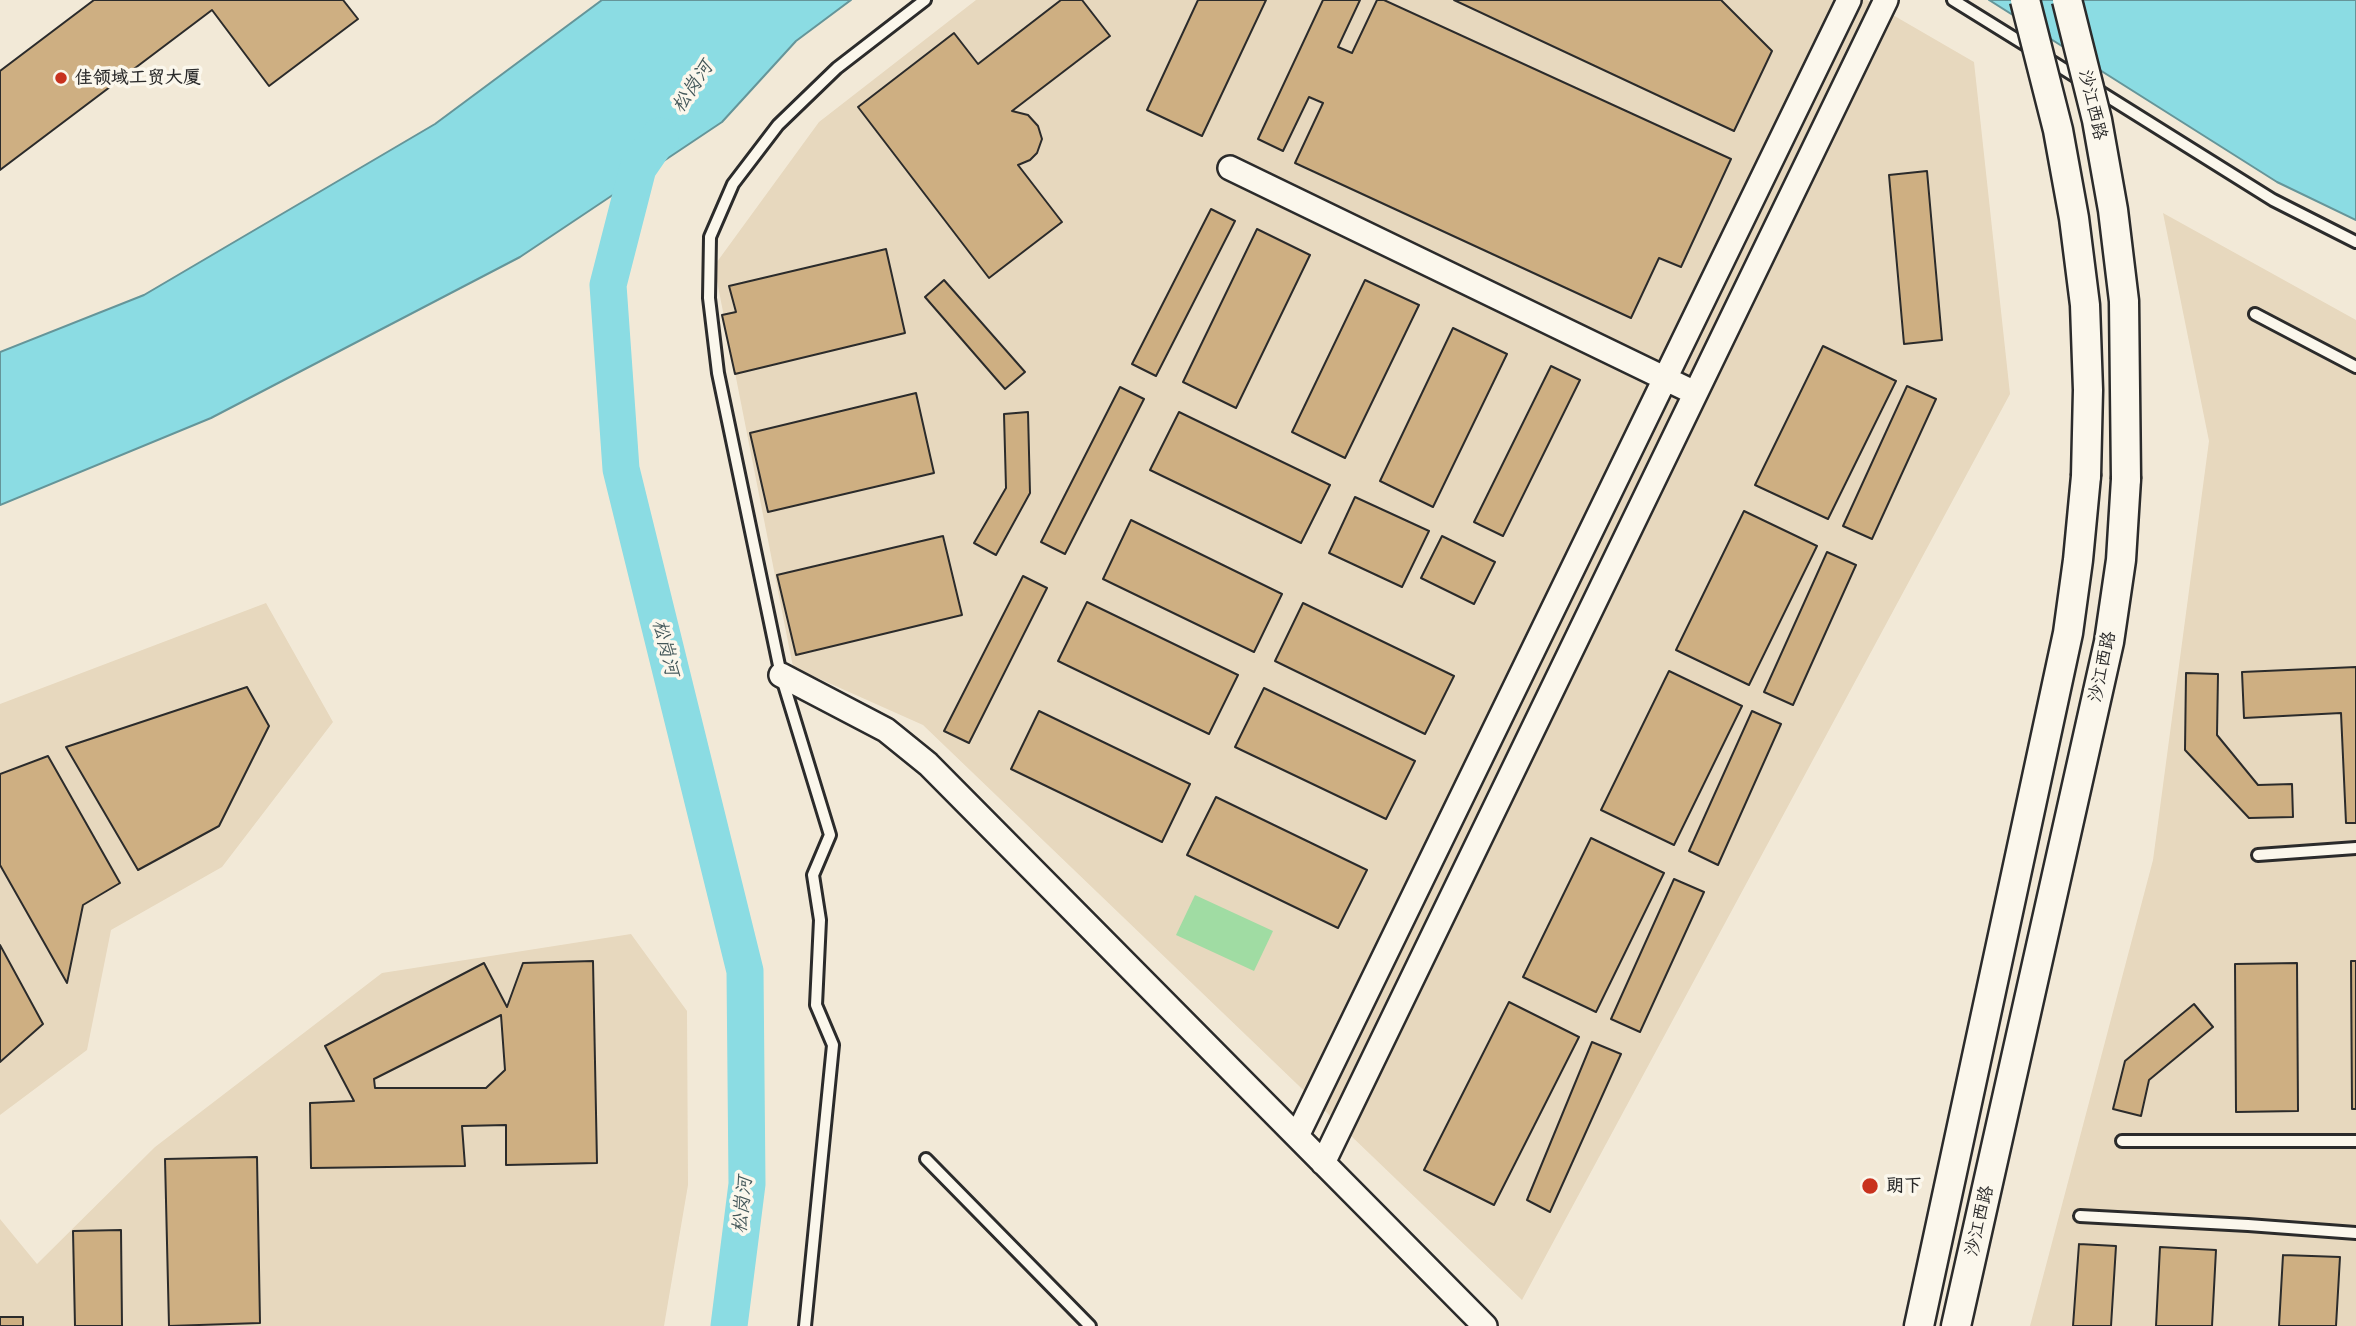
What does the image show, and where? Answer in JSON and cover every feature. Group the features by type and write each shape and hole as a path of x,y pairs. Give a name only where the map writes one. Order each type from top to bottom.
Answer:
{"street":[{"path":"1297,1136 1849,0"},
{"path":"1323,1163 1886,0"},
{"path":"1919,1326 2068,633 2086,476 2088,390 2085,305 2074,218 2058,130 2025,0"},
{"name":"沙江西路","path":"1956,1326 2109,642 2121,560 2126,479 2123,301 2113,210 2097,120 2067,0"},
{"path":"1230,167 1695,393"},
{"path":"780,675 886,730 928,764 1485,1326"}],"lane":[{"path":"805,1326 833,1045 816,1005 820,920 813,874 830,835 780,675 718,373 709,298 710,237 733,184 778,125 837,68 925,0"},
{"path":"1953,0 2273,200 2356,242"},
{"path":"2255,314 2356,367"},
{"path":"2258,855 2356,848"},
{"path":"2122,1142 2356,1141"},
{"path":"926,1158 1090,1326"},
{"path":"2080,1216 2248,1224 2356,1233"}],"shaded area":[{"path":"976,0 1867,0 1974,62 2010,394 1522,1300 923,725 793,667 714,266 819,122"},
{"path":"2163,213 2356,320 2356,1326 2030,1326 2153,860 2209,441"},
{"path":"266,603 333,722 222,867 111,930 87,1050 0,1115 0,704"},
{"path":"631,934 687,1011 688,1185 664,1326 0,1326 0,1219 37,1264 155,1147 382,973"}],"green space":[{"path":"1195,895 1273,931 1254,971 1176,935"}],"water":[{"path":"602,0 851,0 796,41 722,122 520,257 211,418 0,505 0,352 144,295 435,124"},
{"path":"1989,0 2356,0 2356,220 2277,182"}],"building":[{"name":"佳领域工贸大厦","path":"94,0 343,0 358,19 269,86 212,10 0,170 0,71"},
{"path":"1061,0 1082,0 1110,36 1012,111 1028,115 1038,126 1042,139 1037,153 1030,160 1018,165 1062,222 989,278 858,107 954,33 978,64"},
{"path":"1198,0 1266,0 1202,136 1147,110"},
{"path":"1323,0 1360,0 1338,47 1352,53 1377,0 1384,0 1731,159 1681,267 1659,258 1631,318 1295,163 1323,103 1309,97 1283,151 1258,139"},
{"path":"1454,0 1721,0 1772,51 1734,131"},
{"path":"1927,171 1942,340 1904,344 1889,175"},
{"path":"1211,209 1235,221 1156,376 1132,364"},
{"path":"1257,229 1310,255 1236,408 1183,382"},
{"path":"886,249 905,333 735,374 722,315 736,312 729,286"},
{"path":"944,280 1025,372 1005,389 925,297"},
{"path":"1365,280 1419,305 1345,458 1292,432"},
{"path":"1453,328 1507,354 1433,507 1380,481"},
{"path":"1823,346 1896,381 1828,519 1755,485"},
{"path":"1551,366 1580,380 1503,536 1474,522"},
{"path":"1907,386 1936,399 1872,539 1843,526"},
{"path":"1120,387 1144,399 1065,554 1041,542"},
{"path":"916,393 934,473 768,512 750,433"},
{"path":"1028,412 1030,493 996,555 974,543 1006,488 1004,414"},
{"path":"1179,412 1330,485 1301,543 1150,470"},
{"path":"1355,497 1429,531 1402,587 1329,553"},
{"path":"1744,511 1817,546 1749,685 1676,650"},
{"path":"1131,520 1282,594 1254,652 1103,579"},
{"path":"943,536 962,615 796,655 777,575"},
{"path":"1442,536 1495,562 1474,604 1421,578"},
{"path":"1827,552 1856,565 1793,705 1764,692"},
{"path":"1023,576 1047,588 969,743 944,731"},
{"path":"1087,602 1238,675 1209,734 1058,661"},
{"path":"1303,603 1454,676 1425,734 1275,661"},
{"path":"2356,667 2356,823 2346,823 2341,713 2244,718 2242,672"},
{"path":"1669,671 1742,706 1674,845 1601,810"},
{"path":"2186,673 2218,674 2217,735 2258,785 2292,784 2293,817 2249,818 2185,750"},
{"path":"247,687 269,726 219,826 138,870 66,747"},
{"path":"1264,688 1415,761 1386,819 1235,747"},
{"path":"1039,711 1190,784 1162,842 1011,769"},
{"path":"1752,711 1781,724 1718,865 1689,851"},
{"path":"48,756 120,883 83,905 67,983 0,865 0,774"},
{"path":"1216,797 1367,870 1338,928 1187,855"},
{"path":"1591,838 1664,873 1596,1012 1523,977"},
{"path":"1674,879 1704,892 1640,1032 1611,1019"},
{"path":"0,945 43,1024 0,1062"},
{"path":"593,961 597,1163 506,1165 506,1125 462,1126 465,1166 311,1168 310,1103 354,1101 325,1046 484,963 507,1007 523,963","holes":["501,1015 505,1070 486,1088 375,1088 374,1079"]},
{"path":"2351,961 2356,961 2356,1109 2352,1109"},
{"path":"2297,963 2298,1111 2236,1112 2235,964"},
{"path":"1509,1002 1579,1037 1494,1205 1424,1170"},
{"path":"2194,1004 2213,1027 2149,1080 2141,1116 2113,1109 2125,1061"},
{"path":"1592,1042 1621,1054 1550,1212 1527,1200"},
{"path":"257,1157 260,1323 169,1326 165,1159"},
{"path":"121,1230 122,1326 75,1326 73,1231"},
{"path":"2079,1244 2116,1246 2111,1326 2073,1326"},
{"path":"2160,1247 2216,1250 2212,1326 2156,1326"},
{"path":"2283,1255 2340,1257 2336,1326 2279,1326"},
{"path":"0,1317 23,1317 23,1326 0,1326"}],"waterway":[{"name":"松岗河","path":"660,136 638,168 608,285 621,469 745,971 747,1184 729,1326"}],"place":[{"name":"佳领域工贸大厦","path":"61,78"},
{"name":"朗下","path":"1870,1186"}]}
